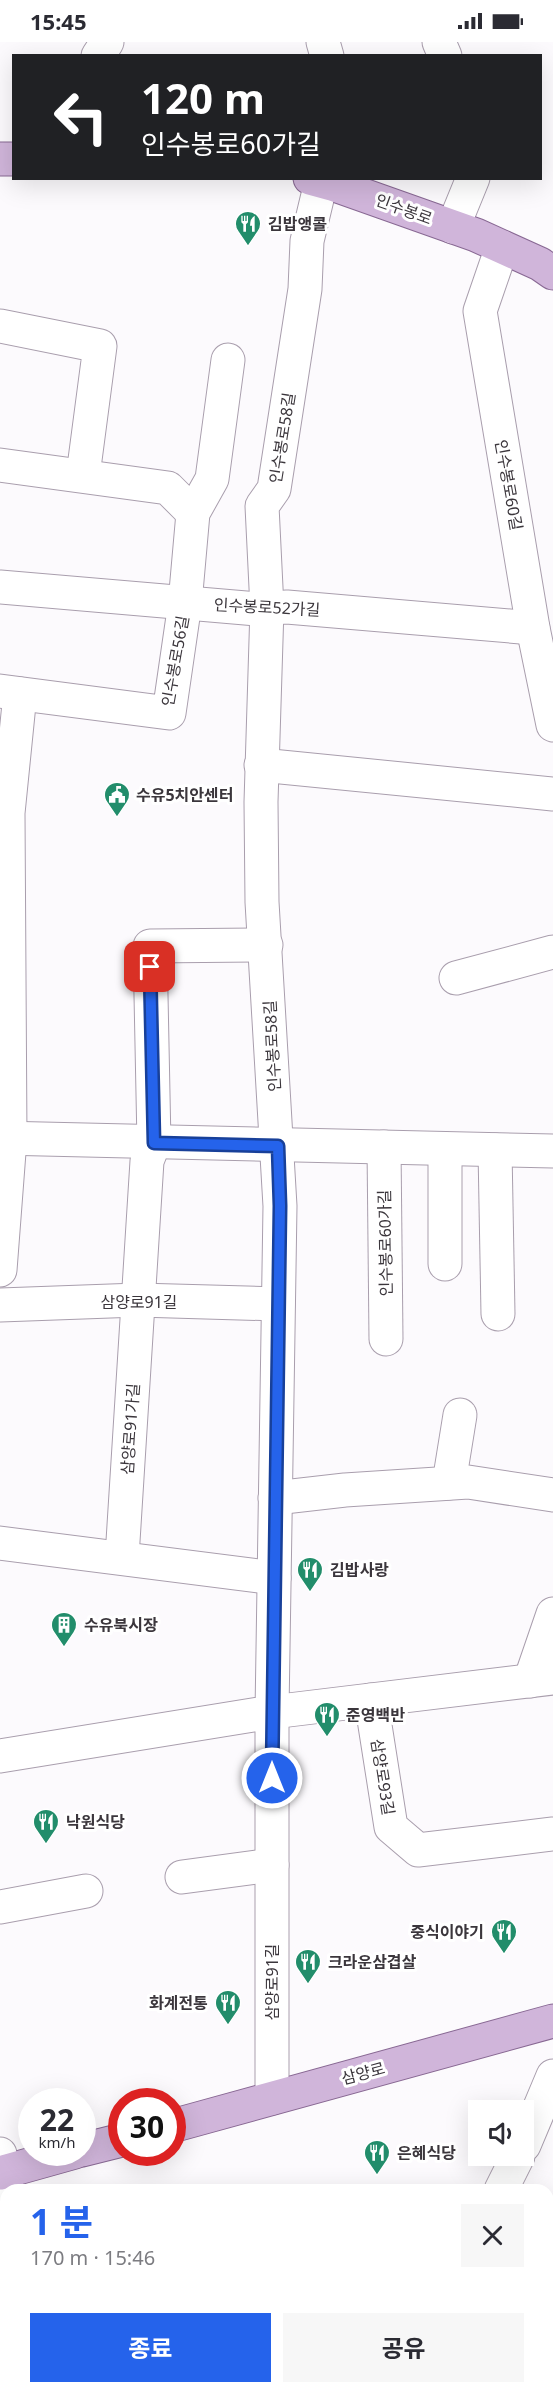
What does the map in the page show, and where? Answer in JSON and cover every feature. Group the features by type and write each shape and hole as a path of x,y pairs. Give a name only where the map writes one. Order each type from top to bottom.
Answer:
{"main road":[{"name":"인수봉로","path":"320,180 453,227 540,264 553,273"},
{"name":"삼양로","path":"186,2122 553,2021"},
{"path":"3,2172 25,2166"}],"street":[{"name":"인수봉로58길","path":"278,1146 262,902 261,765 267,609 262,506 274,489 305,289 307,241 317,180"},
{"name":"인수봉로","path":"453,227 472,180"},
{"name":"인수봉로60길","path":"502,247 480,311 533,628 553,725"},
{"path":"0,326 100,346 83,475"},
{"name":"인수봉로56길","path":"10,692 169,713 185,603 193,513 212,479 228,360"},
{"path":"0,465 168,488 193,513"},
{"name":"인수봉로52가길","path":"0,586 185,603 267,609 287,607 533,628"},
{"path":"0,1270 5,1139 10,692"},
{"path":"261,765 553,794"},
{"path":"138,1300 147,1161 154,1143 150,946 266,945"},
{"path":"456,978 553,952"},
{"path":"5,1139 553,1151"},
{"name":"삼양로91길","path":"272,2098 272,1712 280,1206 278,1146"},
{"name":"인수봉로60가길","path":"384,1147 386,1339"},
{"path":"445,1149 445,1264"},
{"path":"495,1150 498,1314"},
{"name":"삼양로91길","path":"0,1305 138,1300 278,1304"},
{"name":"삼양로91가길","path":"122,1557 138,1300"},
{"path":"449,1483 459,1415"},
{"path":"275,1498 345,1490 468,1482 553,1495"},
{"path":"0,1543 274,1578"},
{"path":"0,1756 272,1712 542,1679 553,1614"},
{"name":"삼양로93길","path":"371,1700 391,1827 417,1850 553,1834"},
{"path":"182,1877 272,1865"},
{"path":"0,1907 86,1890"},
{"path":"534,2121 553,2076"},
{"path":"504,2184 513,2166"}],"place":[{"name":"김밥앵콜","path":"248,247"},
{"name":"수유5치안센터","path":"117,818"},
{"name":"김밥사랑","path":"310,1593"},
{"name":"수유북시장","path":"64,1648"},
{"name":"준영백반","path":"327,1738"},
{"name":"낙원식당","path":"46,1845"},
{"name":"중식이야기","path":"504,1955"},
{"name":"크라운삼겹살","path":"308,1985"},
{"name":"화계전통","path":"228,2026"},
{"name":"은혜식당","path":"377,2176"}],"route":[{"path":"150,967 154,1143 278,1146 280,1206 272,1778"}]}
